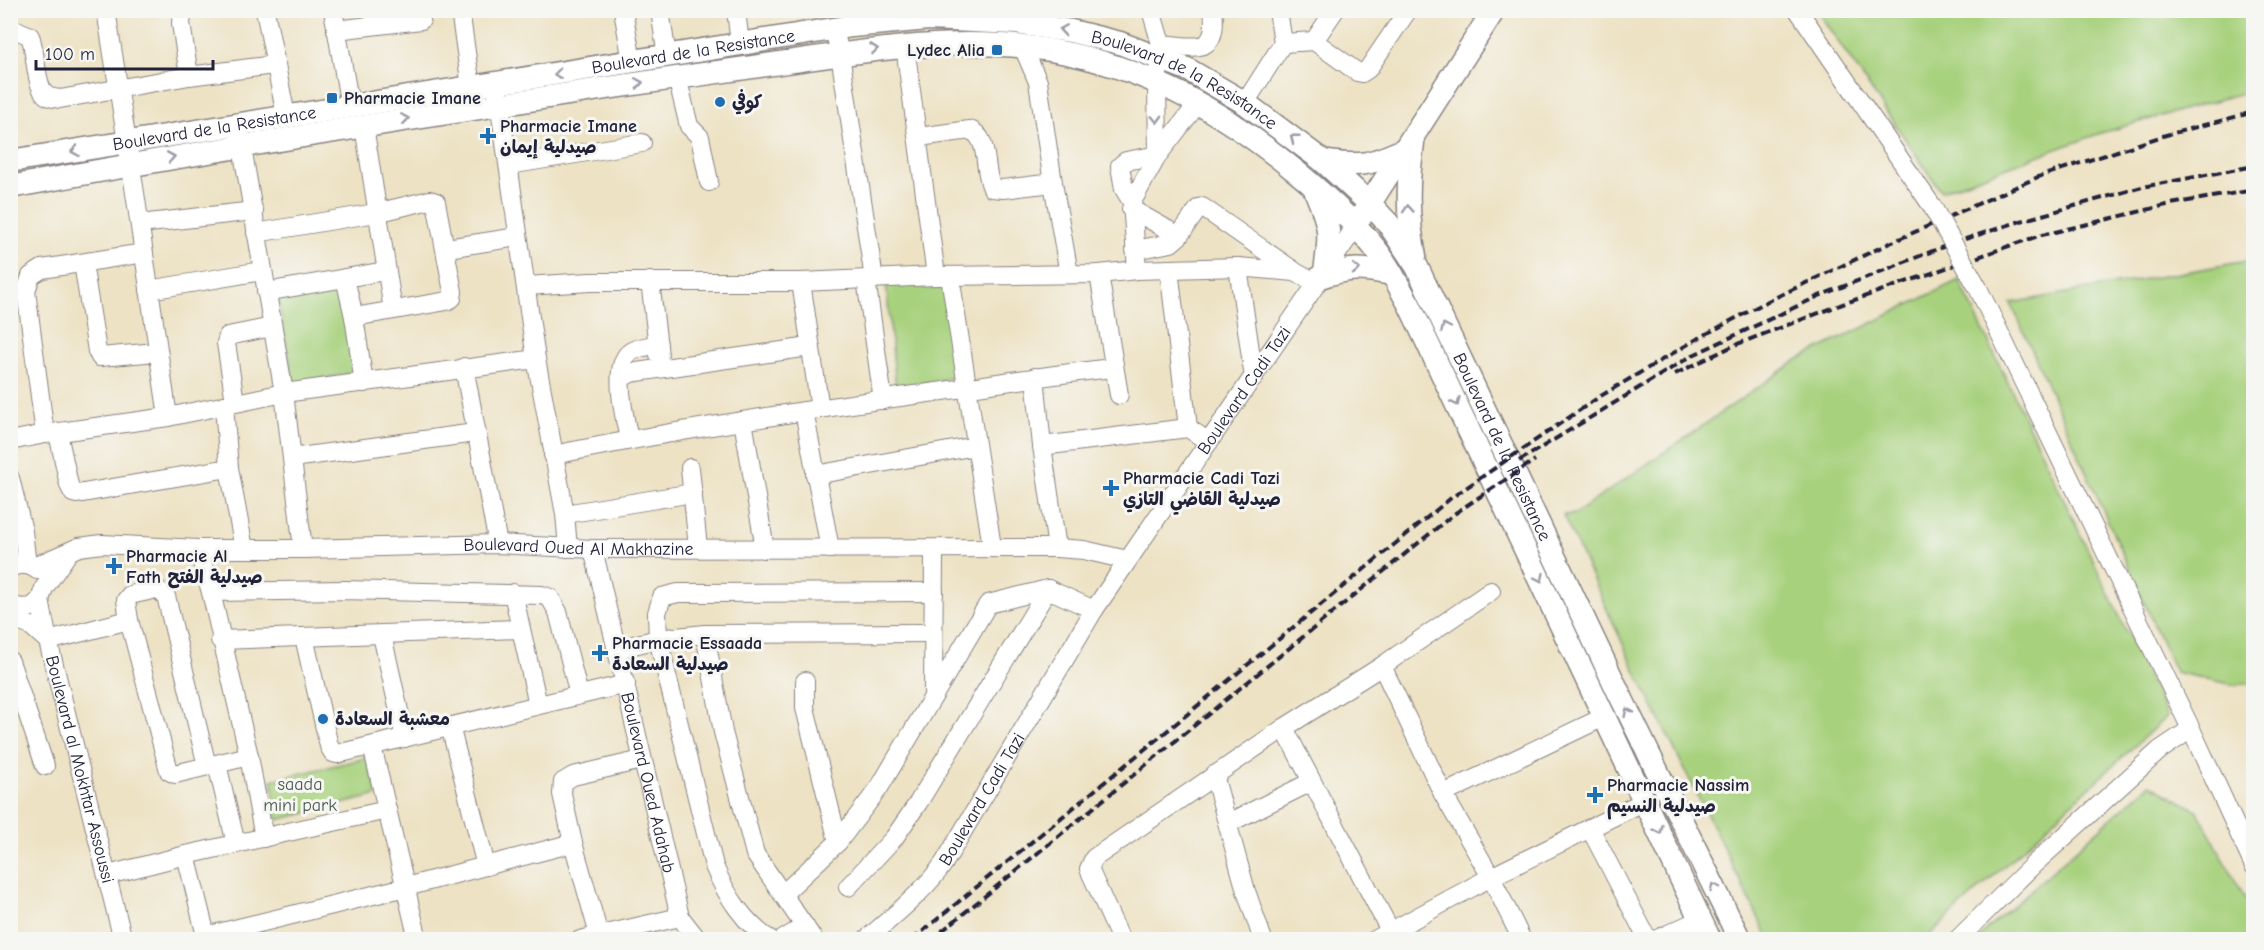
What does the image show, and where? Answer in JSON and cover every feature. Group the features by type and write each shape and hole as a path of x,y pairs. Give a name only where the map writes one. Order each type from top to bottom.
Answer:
{"main road":[{"name":"Boulevard Cadi Tazi","path":"1356,226 1494,10"},
{"name":"Boulevard de la Resistance","path":"10,161 129,153 240,134 364,126 632,63 672,67 740,44 846,22 1016,17 1161,51 1187,69 1245,102 1323,161 1388,223 1417,267 1612,680 1740,939"},
{"name":"Boulevard de la Resistance","path":"240,134 286,117 471,87 498,93 672,67 955,43 1023,47 1079,57 1123,70 1199,102 1236,125 1314,186 1356,226 1382,256 1414,314 1710,939"},
{"path":"1323,161 1365,165 1380,161 1410,141"},
{"path":"1410,141 1407,202 1409,227 1417,267"},
{"name":"Boulevard de la Resistance","path":"10,187 129,153"},
{"path":"1314,186 1330,232 1320,277"},
{"path":"1320,277 1356,268 1392,274"}],"street":[{"path":"106,10 168,417"},
{"path":"183,10 181,23 189,76"},
{"path":"265,10 286,117"},
{"path":"333,10 350,106"},
{"path":"623,10 632,63"},
{"path":"660,10 672,67 689,126 700,137 709,182"},
{"path":"736,10 740,44"},
{"path":"1151,10 1161,51 1157,83 1158,155"},
{"path":"1161,51 1207,43 1213,38 1214,33 1213,10"},
{"path":"1245,102 1283,43 1278,10"},
{"path":"1314,41 1335,10"},
{"path":"1283,43 1314,41 1357,72 1362,73 1368,69 1408,10"},
{"path":"1798,10 1932,207 1978,288 2192,729 2253,866"},
{"path":"466,11 471,87"},
{"path":"336,30 400,16 422,20"},
{"path":"846,22 840,54 870,279 883,400"},
{"path":"10,27 30,36 40,83 46,95 60,99 189,76 274,65"},
{"path":"905,46 943,276 966,388 992,547"},
{"path":"1023,47 1038,82 1069,274"},
{"path":"498,93 536,359 565,514 568,548"},
{"path":"1131,205 1158,155 1199,102"},
{"path":"364,126 385,271 393,310"},
{"path":"919,137 970,130 977,132 992,188 1003,189 1053,183"},
{"path":"240,134 284,393 303,549"},
{"path":"509,165 642,143"},
{"path":"1137,270 1131,205 1124,189 1120,166 1126,161 1158,155"},
{"path":"256,233 376,213 430,200 436,201 447,248 452,298 447,301 354,317"},
{"path":"1131,205 1179,236"},
{"path":"1135,250 1171,243 1202,207 1295,272"},
{"path":"140,224 254,211"},
{"name":"Boulevard Cadi Tazi","path":"866,939 915,898 931,882 945,862 1094,610 1356,226"},
{"path":"447,248 518,237"},
{"path":"144,253 42,269 28,282 26,291 52,434 69,485 73,493 77,494 229,468"},
{"path":"83,262 97,351 100,357 158,352"},
{"path":"526,286 650,281 801,282 943,276 1099,274 1137,270 1238,267 1295,272 1320,277"},
{"path":"1238,267 1254,378"},
{"path":"1169,269 1188,428"},
{"path":"266,292 385,271"},
{"path":"149,290 262,272"},
{"path":"1099,274 1119,395"},
{"path":"345,278 354,317 364,383"},
{"path":"650,281 661,368"},
{"path":"801,282 810,347 815,475 830,549"},
{"path":"244,549 229,468 226,343 228,336 272,327"},
{"path":"629,440 620,391 623,362 633,350 658,344"},
{"path":"621,379 630,373 810,347"},
{"path":"10,441 168,417 284,393 536,359"},
{"path":"464,367 498,544"},
{"path":"553,455 812,410 1035,377 1113,368"},
{"path":"1035,377 1042,446 1057,548"},
{"path":"743,421 765,549"},
{"path":"1042,446 1188,428 1209,442"},
{"path":"292,458 475,433"},
{"path":"815,475 976,446"},
{"path":"690,468 698,548"},
{"path":"10,478 23,531 24,567"},
{"path":"565,514 693,493"},
{"path":"14,614 32,606 42,594 63,554 41,548 23,531"},
{"name":"Boulevard Oued Al Makhazine","path":"24,567 89,545 102,544 198,549 498,544 593,549 1057,548 1084,550 1127,560"},
{"path":"198,549 211,592 220,640 249,756 264,838"},
{"name":"Boulevard Oued Adahab","path":"593,549 680,917 698,939"},
{"path":"933,698 934,549"},
{"name":"Boulevard al Mokhtar Assoussi","path":"24,567 40,573 48,641 123,939"},
{"path":"236,844 212,765 167,600 164,593 157,589 130,595 126,600 129,620 169,771 175,774 212,765 249,756"},
{"path":"783,894 838,842 879,788 988,604 1048,589 1094,610"},
{"path":"848,886 894,838 918,803 1048,589"},
{"path":"211,592 343,590 543,595 550,598 555,605 579,695"},
{"path":"1121,939 1089,869 1094,858 1214,775 1382,666 1491,591"},
{"path":"771,939 752,926 720,881 714,866 658,639 657,613 662,597 669,595 934,592"},
{"path":"513,593 538,705"},
{"path":"14,614 48,641 129,620"},
{"path":"220,640 520,629"},
{"path":"617,650 658,639 705,634 933,633"},
{"path":"382,634 405,738"},
{"path":"705,634 723,732 755,854 760,865 810,933 782,939"},
{"path":"304,637 331,751 337,754 626,684"},
{"path":"10,661 45,766"},
{"path":"1382,666 1443,794 1491,877 1522,939"},
{"path":"805,681 805,708 838,842"},
{"path":"1443,794 1606,716"},
{"path":"450,726 486,866"},
{"path":"1284,728 1387,937 1491,877 1645,801"},
{"path":"1957,939 2034,864 2151,757 2192,729"},
{"path":"372,746 418,939"},
{"path":"599,935 573,843 562,794 563,782 573,776 642,760"},
{"path":"1214,775 1246,891 1263,939"},
{"path":"1229,823 1311,782"},
{"path":"108,875 387,810"},
{"path":"1590,828 1648,939"},
{"path":"186,855 207,938 573,843"},
{"path":"580,939 680,917"},
{"path":"1654,939 1701,918"}],"green space":[{"path":"1817,11 2253,11 2253,90 2101,133 1941,191"},
{"path":"2253,260 2254,683 2234,685 2175,672 2011,303"},
{"path":"1959,280 2167,716 1925,939 1769,939 1636,672 1563,515 1575,514 1799,359"},
{"path":"950,281 962,376 896,388 886,282"},
{"path":"341,283 357,372 294,384 277,295"},
{"name":"saada mini park","path":"367,758 378,795 277,820 272,780"},
{"path":"2150,784 2197,810 2253,913 2253,939 1976,939"}],"railway":[{"path":"912,940 1451,498 1599,397 1697,339 1768,301 2038,177 2166,135 2254,112"},
{"path":"1519,461 1693,355 1819,296 1953,243 2021,221 2142,187 2254,166"},
{"path":"1675,374 1735,345 1840,305 2038,236 2171,204 2254,190"},
{"path":"931,940 1454,514 1535,460"}],"place":[{"name":"Lydec Alia","path":"997,50"},
{"name":"Pharmacie Imane","path":"332,98"},
{"name":"كوفي","path":"720,102"},
{"name":"Pharmacie Imane صيدلية إيمان","path":"488,136"},
{"name":"Pharmacie Cadi Tazi صيدلية القاضي التازي","path":"1111,488"},
{"name":"Pharmacie Al Fath صيدلية الفتح","path":"114,566"},
{"name":"Pharmacie Essaada صيدلية السعادة","path":"600,653"},
{"name":"معشبة السعادة","path":"323,719"},
{"name":"Pharmacie Nassim صيدلية النسيم","path":"1595,795"}]}
